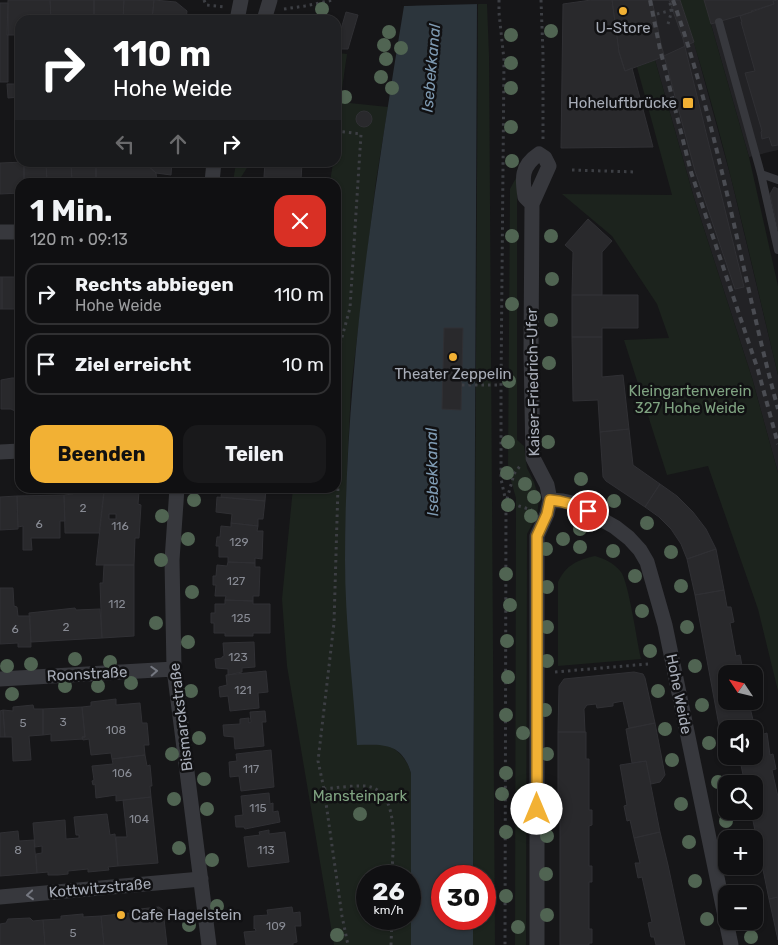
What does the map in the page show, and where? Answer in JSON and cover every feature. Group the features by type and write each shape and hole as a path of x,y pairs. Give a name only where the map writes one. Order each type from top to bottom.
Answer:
{"street":[{"path":"238,15 241,0"},
{"name":"Kaiser-Friedrich-Ufer","path":"532,204 525,198 523,175 525,167 538,154 544,158 549,166 532,204 531,352 533,458 547,484 550,500"},
{"path":"0,232 15,232"},
{"path":"0,452 15,451"},
{"name":"Bismarckstraße","path":"177,493 172,560 174,669 209,945"},
{"path":"537,945 537,536 547,514 550,500"},
{"name":"Hohe Weide","path":"550,500 572,503 615,527 640,550 647,562 665,625 731,945"},
{"name":"Roonstraße","path":"0,679 174,669"},
{"name":"Kottwitzstraße","path":"0,897 201,879"}],"lane":[{"path":"718,22 761,174 778,250"},
{"path":"761,174 778,180"}],"path":[{"path":"204,0 206,5 221,7"},
{"path":"305,6 308,0"},
{"path":"275,5 305,6 333,0"},
{"path":"500,0 499,14 504,60 501,479 506,502 505,945"},
{"path":"538,154 543,142 541,0"},
{"path":"668,24 672,10 669,0"},
{"path":"656,14 672,10"},
{"path":"341,132 361,134 350,308 341,341"},
{"path":"572,170 636,172"},
{"path":"462,385 501,385"},
{"path":"506,502 514,474 520,466 533,458"},
{"path":"338,493 334,623 318,761 348,945"},
{"path":"506,502 537,512"},
{"path":"555,672 648,664"},
{"path":"324,789 370,786 381,792 388,802 392,821 392,865"},
{"path":"391,945 392,930"}],"shaded area":[{"path":"643,0 680,0 694,42 731,178 778,375 778,473 752,378 694,198 655,60"},
{"path":"704,0 778,0 778,150 749,157"}],"green space":[{"path":"680,0 704,0 749,157 778,286 778,375 721,139"},
{"path":"478,4 487,4 489,56 494,865 473,865"},
{"name":"Mansteinpark","path":"341,53 347,54 341,95"},
{"name":"Kleingartenverein 327 Hohe Weide","path":"655,60 694,198 752,378 778,473 778,691 758,609 708,466 667,475 624,340 669,338 657,304 612,236 562,194 672,195 637,67"},
{"name":"Mansteinpark","path":"341,102 388,107 376,181 351,389 345,562 351,661 382,744 401,754 411,773 411,865 356,865 356,930 411,930 411,945 334,945 287,666 282,599 293,493 341,493 341,178 331,178 332,167 341,167"},
{"path":"235,167 247,167 241,178 234,178"},
{"path":"517,176 517,440 524,446 527,468 539,499 537,515 527,534 526,945 515,945 516,498 508,470 510,189"},
{"path":"595,556 612,564 621,572 624,578 641,659 558,666 558,582 568,567 583,559"},
{"path":"473,930 495,930 495,945 473,945"}],"water":[{"name":"Isebekkanal","path":"477,0 473,865 431,865 431,930 473,930 473,945 411,945 411,930 421,930 421,865 411,865 411,773 403,756 391,747 357,745 348,630 345,583 346,490 356,351 372,213 404,6"}],"pier":[{"path":"401,0 480,0 480,4 402,6"}],"building":[{"path":"8,0 50,0 51,15 15,15 15,35 7,35"},
{"path":"50,0 94,0 94,15 51,15"},
{"path":"94,0 124,0 123,15 94,15"},
{"path":"124,0 154,0 152,15 123,15"},
{"path":"154,0 176,2 187,11 187,15 152,15"},
{"path":"591,0 612,0 619,52 625,71 632,68 653,147 561,148 563,4"},
{"path":"612,0 680,0 694,42 625,71 619,52"},
{"path":"652,0 669,0 683,39 744,287 735,289 695,171 661,44"},
{"path":"704,0 776,0 773,1 774,4 711,24"},
{"path":"778,0 778,145 772,146 769,137 762,139 762,131 745,73 755,71 740,16 774,4 773,1"},
{"path":"0,3 8,3 8,82 0,82"},
{"path":"346,12 358,15 348,49 341,49 341,29"},
{"path":"7,84 15,84 15,97 8,98"},
{"path":"364,111 372,119 364,127 356,119"},
{"path":"15,162 15,167 24,167 24,178 15,178 15,193 0,194 0,163"},
{"path":"24,167 46,167 47,178 24,178"},
{"path":"46,167 71,167 72,178 47,178"},
{"path":"71,167 96,167 96,178 72,178"},
{"path":"96,167 149,167 156,173 157,178 96,178"},
{"path":"149,167 172,167 171,175 156,173"},
{"path":"265,167 302,167 301,178 264,177"},
{"path":"774,187 778,189 778,230 770,194"},
{"path":"588,219 612,241 602,252 602,295 572,295 573,252 565,245"},
{"path":"0,277 2,277 2,309 0,309"},
{"path":"2,277 15,277 15,309 2,309"},
{"path":"572,295 638,295 638,328 602,328 602,337 572,337"},
{"name":"Theater Zeppelin","path":"444,328 463,328 461,410 442,409"},
{"path":"572,337 602,337 602,377 623,375 629,429 600,432 598,400 573,401"},
{"path":"15,378 15,411 1,409 1,380"},
{"path":"629,429 633,465 660,484 645,507 606,481 603,477 600,432"},
{"path":"660,484 677,496 693,512 706,529 716,549 687,559 681,544 671,529 645,507"},
{"path":"104,493 99,533 65,533 64,495"},
{"path":"104,493 139,493 138,504 141,505 139,538 135,538 134,565 96,565","holes":["109,514 116,514 116,519 109,519"]},
{"path":"221,493 266,493 265,501 221,497"},
{"path":"64,495 65,521 60,521 60,538 31,538 32,550 23,550 23,526 18,527 17,496"},
{"path":"17,496 18,529 0,530 0,497"},
{"path":"217,497 265,501 263,519 258,519 258,526 231,523 232,514 216,512"},
{"path":"231,523 258,526 257,531 263,531 262,559 255,558 255,563 228,562 228,557 219,557 219,546 216,546 217,537 220,537 221,526 231,527"},
{"path":"716,549 724,590 695,595 687,559"},
{"path":"228,562 255,563 255,567 260,567 259,596 253,596 253,601 225,600 226,596 215,596 216,585 213,585 213,576 216,576 217,565 227,566"},
{"path":"104,565 134,565 134,636 102,638 100,583 103,583"},
{"path":"0,588 13,588 14,606 17,607 18,616 30,616 31,647 18,647 18,643 0,644"},
{"path":"724,590 727,607 731,607 734,622 730,623 736,656 740,655 742,665 718,665 718,710 751,710 753,720 718,720 695,595"},
{"path":"225,600 253,601 253,604 270,604 270,633 253,633 253,636 225,636 225,633 214,633 211,613 215,613 215,604 225,604"},
{"path":"75,608 76,610 100,609 102,638 31,642 29,613"},
{"path":"254,642 255,667 242,668 242,672 228,675 228,669 216,668 215,659 224,656 223,643"},
{"path":"266,671 268,692 258,693 259,708 230,711 228,696 220,697 219,687 227,685 226,675"},
{"path":"634,672 643,674 645,678 655,723 629,728 623,701 613,703 613,706 597,708 596,704 587,705 584,709 585,732 558,732 559,686 564,679"},
{"path":"116,699 116,705 140,703 142,723 147,723 149,745 144,745 145,755 112,759 111,753 91,755 89,739 83,740 82,737 85,737 82,707 91,706 91,702"},
{"path":"33,705 34,709 43,709 43,735 29,736 31,760 13,761 12,737 5,737 3,710 13,711 13,707"},
{"path":"82,707 85,737 82,737 83,739 51,741 51,734 43,735 43,709"},
{"path":"3,710 5,737 0,737 0,711"},
{"path":"265,711 266,722 262,722 264,746 235,749 234,737 224,736 223,725 240,724 240,719 249,718 249,723 251,722 250,712"},
{"path":"655,723 665,775 660,782 651,784 646,761 632,763 626,729"},
{"path":"558,732 586,732 586,759 589,759 589,810 592,810 592,825 589,826 589,866 592,866 592,882 589,882 589,929 592,929 592,943 589,943 589,945 560,945"},
{"path":"767,733 770,755 773,754 776,769 772,770 778,797 778,897 769,899 763,870 763,830 755,830 753,820 763,820 763,775 743,775 741,765 763,765 763,734"},
{"path":"271,750 274,787 241,791 239,776 230,777 229,762 237,761 236,754"},
{"path":"145,755 147,766 150,765 151,797 116,801 116,795 96,798 95,784 93,785 92,781 94,780 92,766 113,764 112,759"},
{"path":"646,761 660,832 634,838 630,820 627,821 624,806 627,805 620,765"},
{"path":"269,793 270,804 273,803 273,812 278,811 280,822 245,829 244,827 236,827 235,816 243,815 241,796"},
{"path":"151,797 158,863 118,866 116,837 127,837 123,800"},
{"path":"107,814 110,835 115,834 118,866 108,867 109,870 88,872 88,869 68,871 68,874 58,875 48,875 48,872 37,873 36,854 42,853 42,846 35,847 33,823 65,820 66,839 79,838 79,835 76,835 74,817"},
{"path":"269,830 269,834 285,832 289,862 248,867 244,837 260,835 259,832"},
{"path":"18,831 19,841 34,840 37,873 0,876 0,833"},
{"path":"660,832 685,945 656,945 654,937 651,937 648,923 652,922 642,877 638,878 635,863 640,863 634,838"},
{"path":"778,897 778,940 769,899"},
{"path":"159,907 163,910 167,945 104,945 101,916"},
{"path":"292,907 293,913 300,912 301,926 295,926 297,942 293,943 293,945 246,945 244,932 256,931 254,929 254,916 268,915 267,910"},
{"path":"83,914 83,917 101,916 104,945 45,945 43,920 61,919 61,916"},
{"path":"30,918 33,921 43,920 45,945 0,945 0,924 6,923 8,919"}],"railway":[{"path":"650,0 660,49 691,172 758,370 778,444"},
{"path":"673,0 704,101 778,409"}],"place":[{"name":"U-Store","path":"623,11"},
{"name":"Hoheluftbrücke","path":"688,103"},
{"name":"Theater Zeppelin","path":"453,357"},
{"name":"Cafe Hagelstein","path":"121,915"}],"route":[{"path":"537,809 537,536 547,514 550,500 572,503 588,511"}]}
